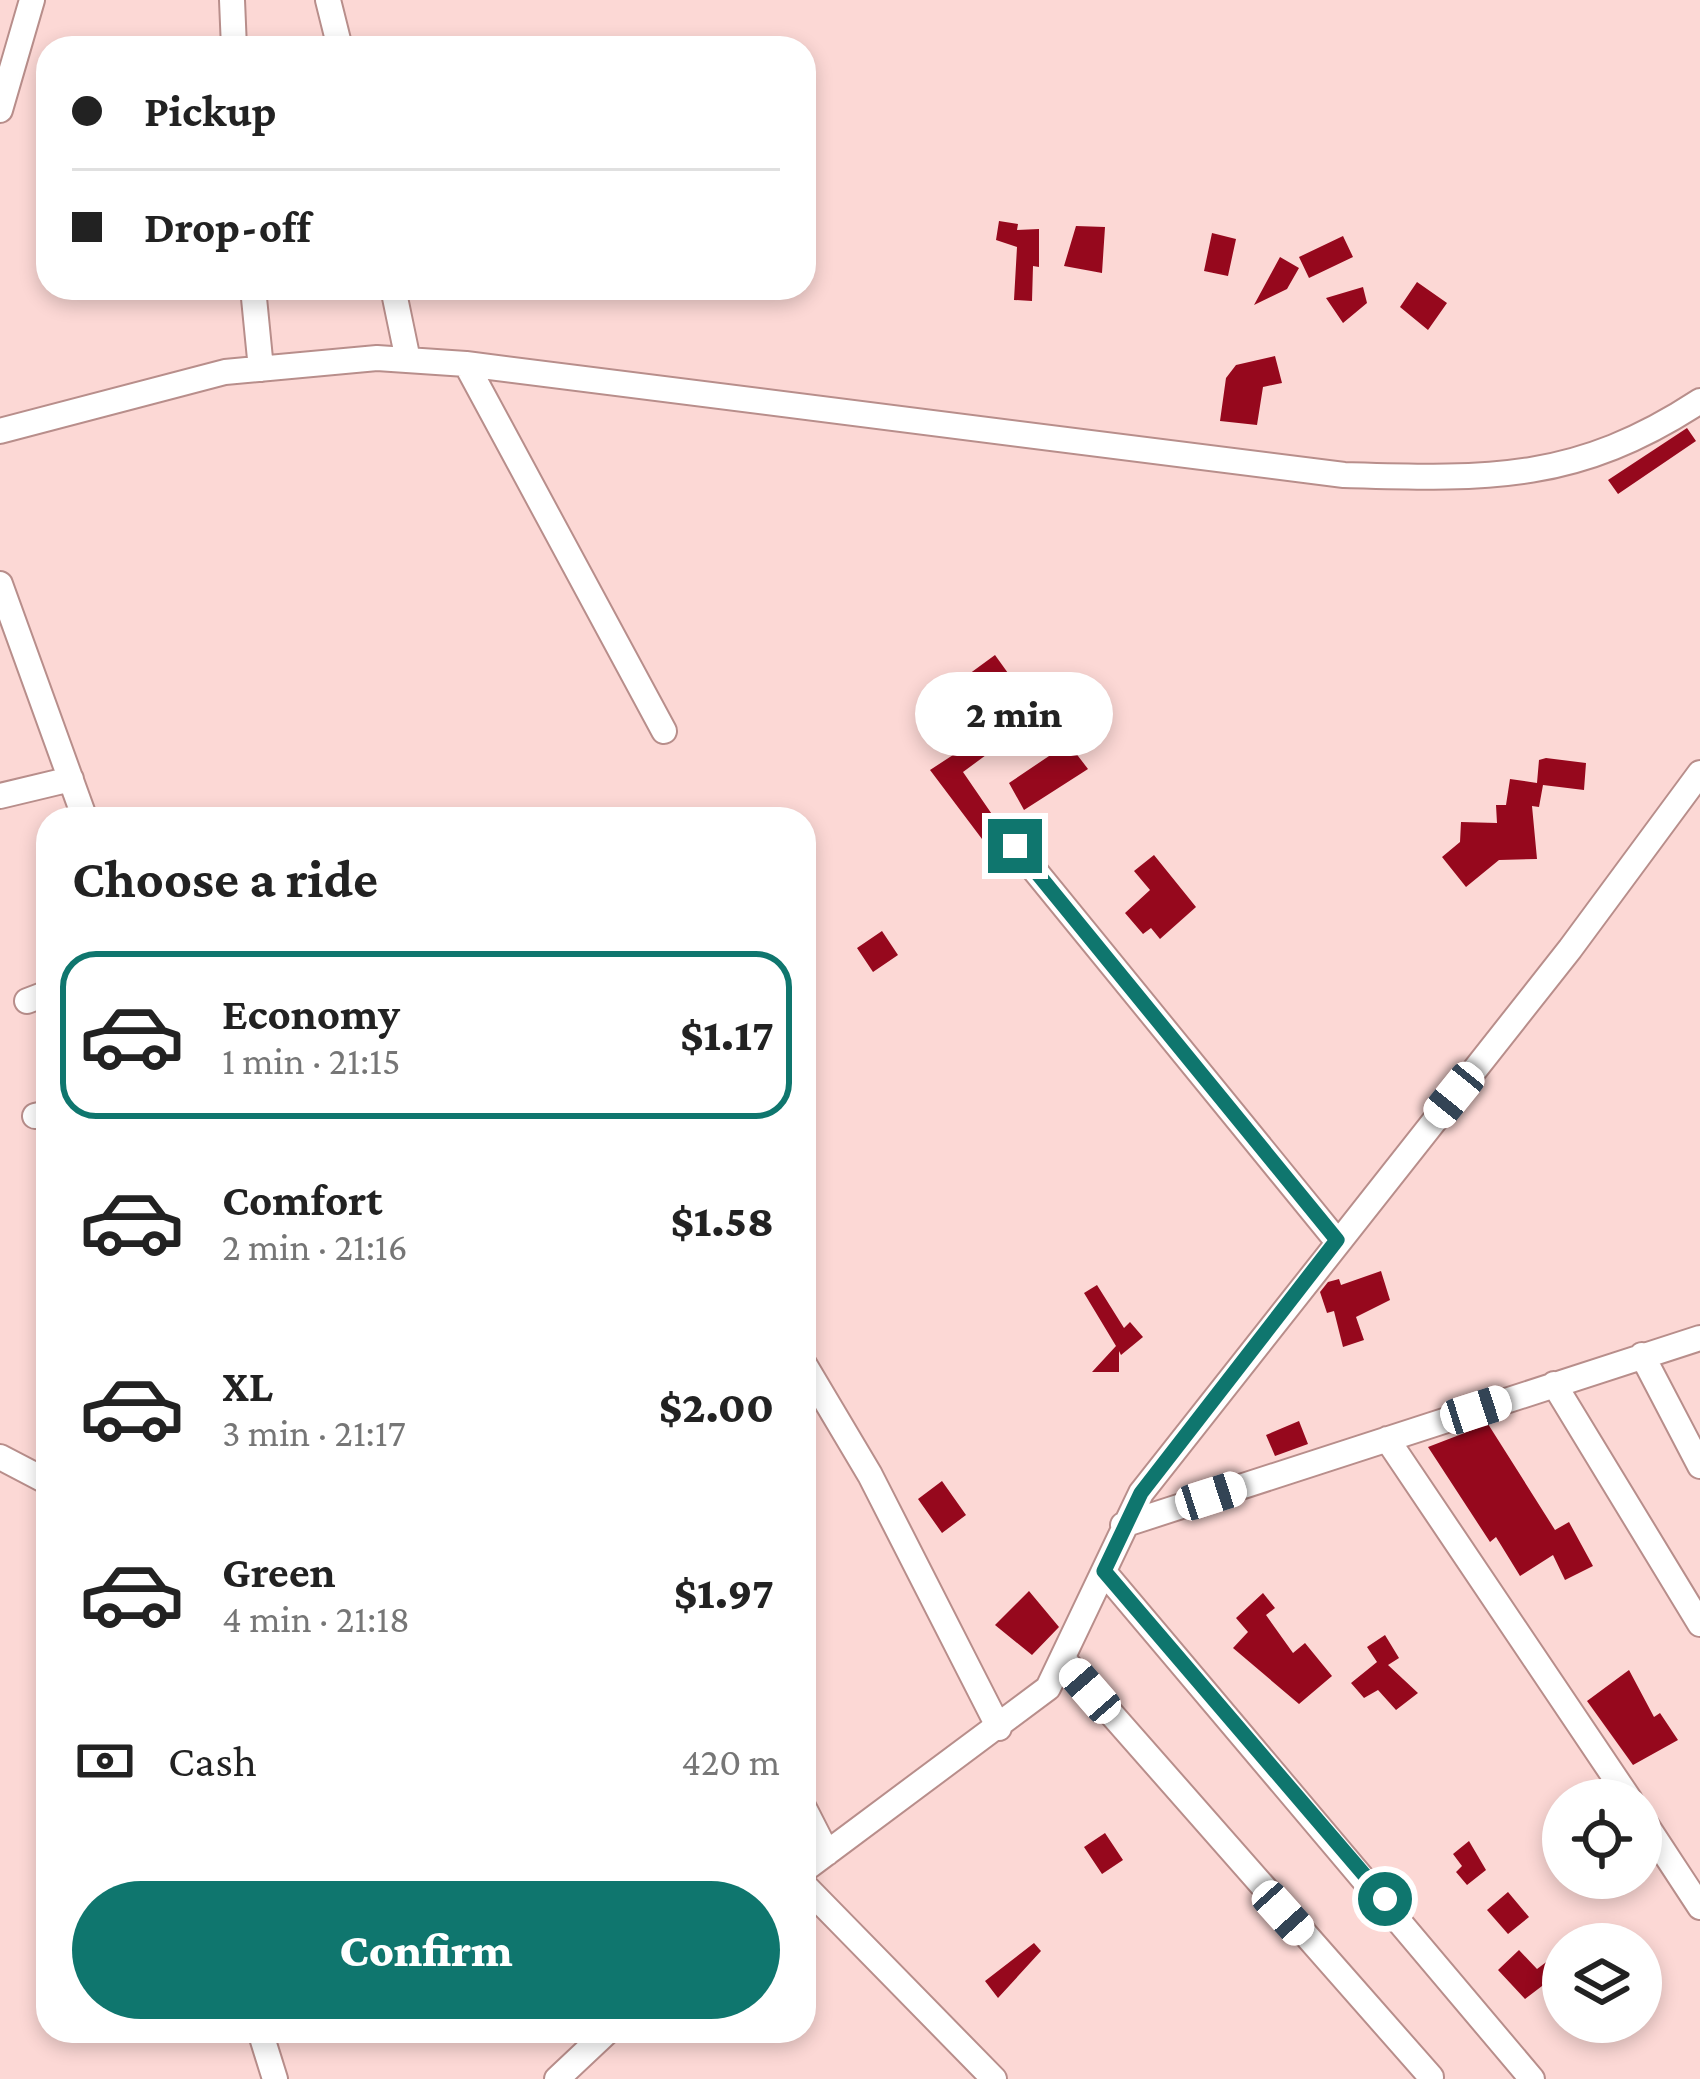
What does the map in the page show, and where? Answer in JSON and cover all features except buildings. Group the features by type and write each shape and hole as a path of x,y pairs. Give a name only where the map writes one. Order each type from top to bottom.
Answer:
{"street":[{"path":"0,110 32,0"},
{"path":"232,0 234,36"},
{"path":"328,0 337,36"},
{"path":"254,300 261,369"},
{"path":"396,300 408,360"},
{"path":"1,429 225,372 408,360 1296,469 1486,479 1574,464 1649,435 1700,401"},
{"path":"466,364 664,731"},
{"path":"0,584 81,807"},
{"path":"816,1861 1048,1688 1141,1493 1570,949 1700,773"},
{"path":"0,796 70,778"},
{"path":"1015,846 1337,1240"},
{"path":"1124,1525 1700,1338"},
{"path":"1642,1355 1700,1466"},
{"path":"816,1384 870,1475 999,1728"},
{"path":"1553,1384 1700,1624"},
{"path":"1388,1439 1616,1779"},
{"path":"0,1457 36,1476"},
{"path":"1104,1571 1532,2079"},
{"path":"1064,1660 1431,2077"},
{"path":"816,1831 827,1853"},
{"path":"1662,1849 1700,1907"},
{"path":"816,1897 994,2079"},
{"path":"264,2043 275,2079"},
{"path":"565,2076 597,2043"}],"route":[{"path":"1015,846 1337,1240 1141,1493 1104,1571 1385,1899"}]}
